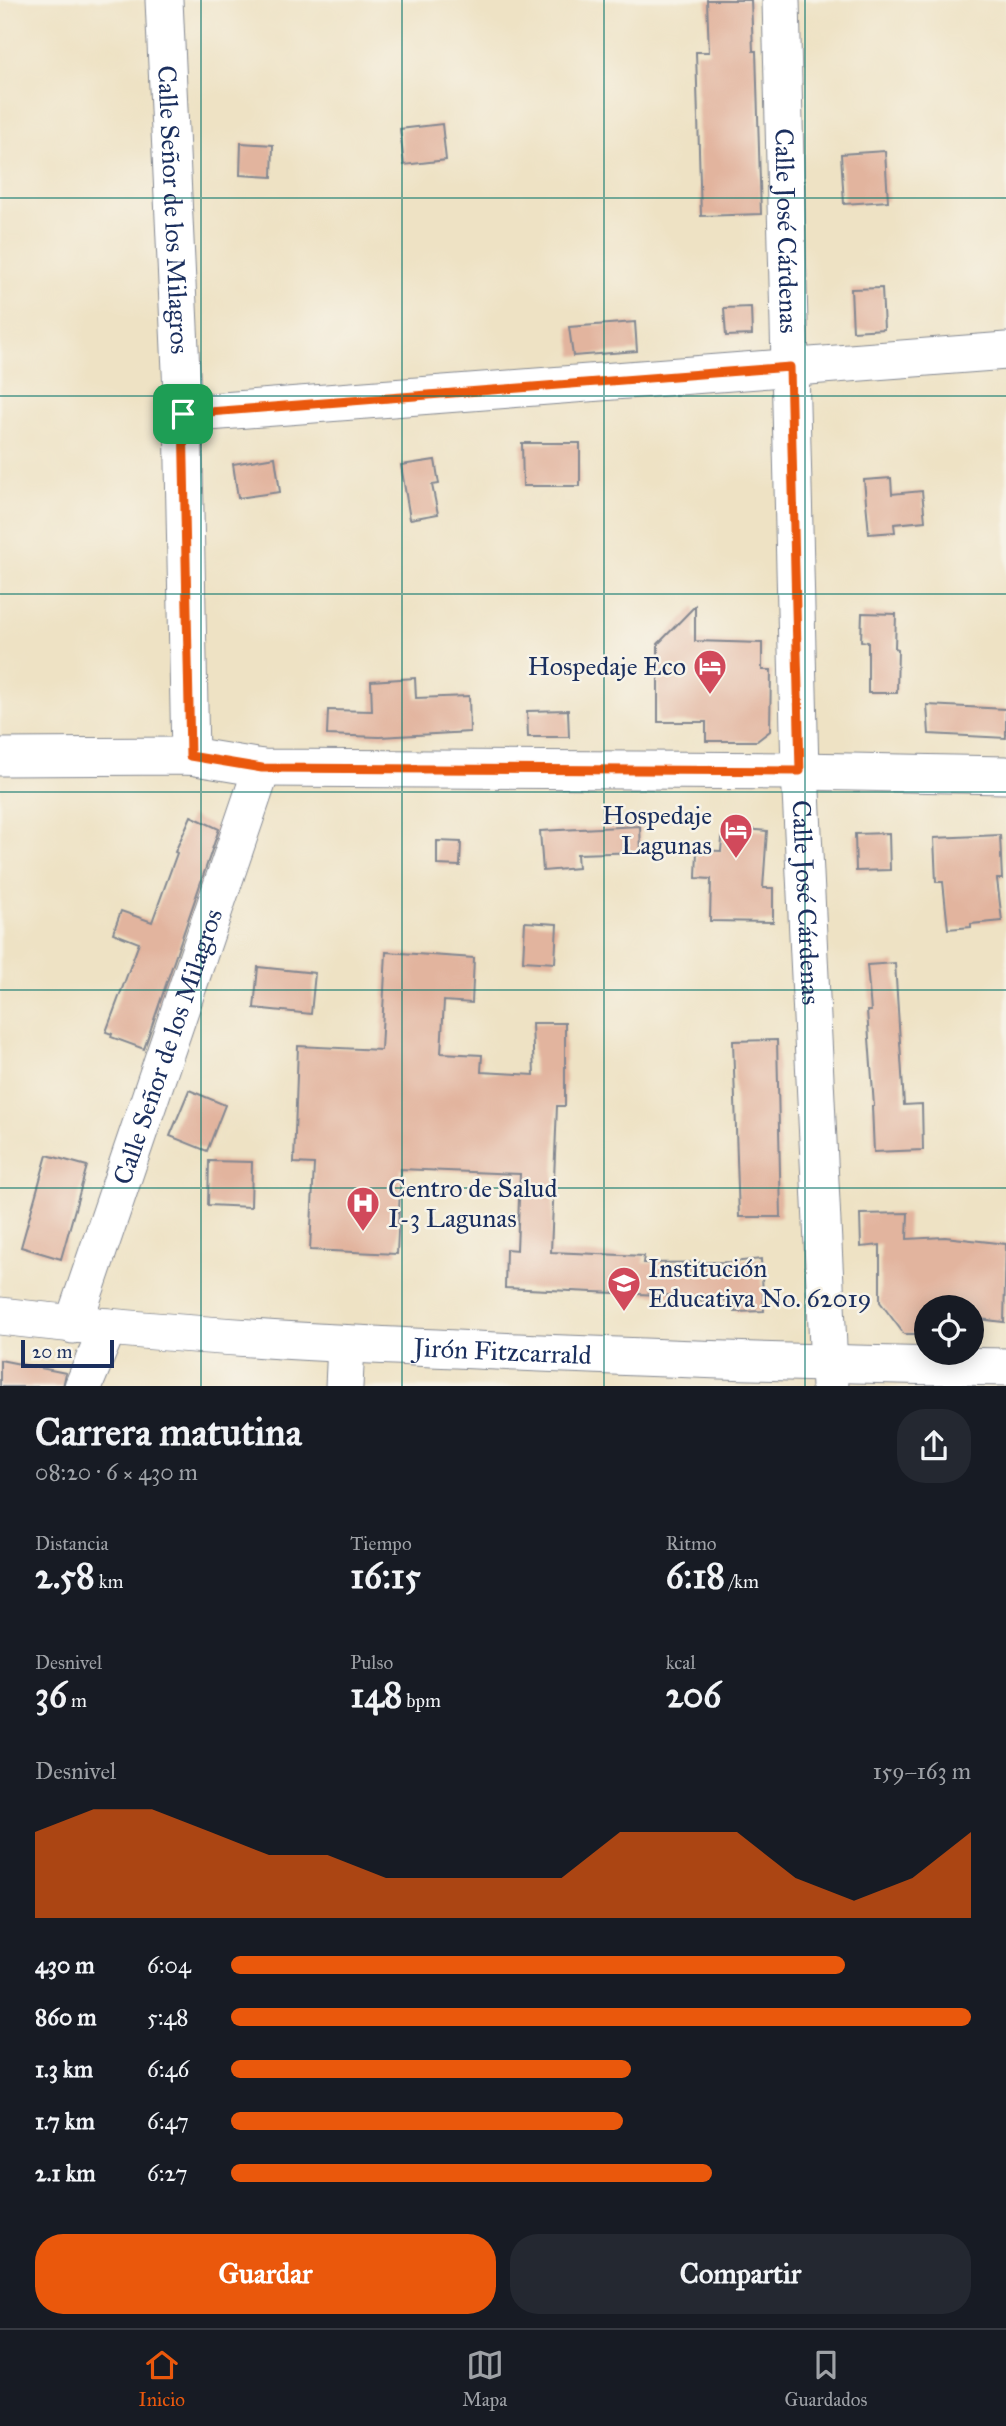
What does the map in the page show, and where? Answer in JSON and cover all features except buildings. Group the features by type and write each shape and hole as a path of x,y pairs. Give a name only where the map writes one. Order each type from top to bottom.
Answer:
{"street":[{"name":"Calle Señor de los Milagros","path":"164,0 183,414 190,756"},
{"name":"Calle José Cárdenas","path":"781,0 800,771 830,1376"},
{"path":"183,414 1006,351"},
{"path":"0,757 190,756 262,768 1006,775"},
{"name":"Calle Señor de los Milagros","path":"83,1386 90,1326 262,768"},
{"name":"Jirón Fitzcarrald","path":"0,1317 346,1345 830,1376 1006,1367"},
{"path":"344,1386 346,1345"}],"place":[{"name":"Hospedaje Eco","path":"710,696"},
{"name":"Hospedaje Lagunas","path":"736,860"},
{"name":"Centro de Salud I-3 Lagunas","path":"363,1233"},
{"name":"Institución Educativa No. 62019","path":"624,1313"}],"route":[{"path":"790,367 800,771 262,768 190,756 183,414 790,367"}]}
